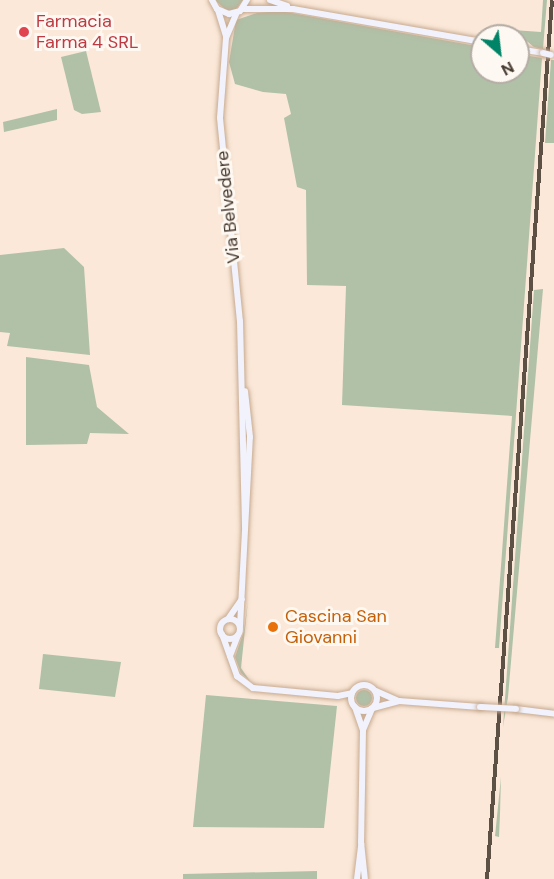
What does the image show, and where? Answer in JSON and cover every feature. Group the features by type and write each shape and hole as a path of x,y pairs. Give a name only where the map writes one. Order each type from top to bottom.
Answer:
{"street":[{"name":"Via Belvedere","path":"226,38 247,0"},
{"path":"270,0 293,9"},
{"name":"Via Belvedere","path":"210,1 217,9 226,38 220,118 242,375 245,527"},
{"path":"217,9 293,9 470,40"},
{"path":"530,51 552,55"},
{"name":"Via Belvedere","path":"240,626 248,467 248,413 242,375"},
{"path":"248,413 243,441 248,467"},
{"name":"Via Belvedere","path":"243,478 247,492"},
{"path":"243,596 228,619 221,624 222,634 237,676 253,688 338,696 352,693 365,685 399,701 516,709 554,714"},
{"path":"228,619 240,626 230,657"},
{"path":"222,634 230,639 238,635"},
{"path":"363,730 378,698 376,691"},
{"path":"352,693 363,730 361,842 357,879"},
{"path":"338,696 365,711 399,701"},
{"path":"361,842 365,879"}],"green space":[{"path":"215,0 243,0 236,9 227,11"},
{"path":"543,0 547,0 543,49 530,44 530,31 541,32"},
{"path":"280,11 470,45 470,84 530,84 530,56 542,58 499,648 495,648 512,416 342,405 346,286 307,285 306,190 297,187 284,118 291,114 286,94 263,92 235,84 229,62 236,20 257,13"},
{"path":"86,51 101,112 82,114 74,110 61,57"},
{"path":"551,60 554,60 554,143 545,143"},
{"path":"57,109 57,120 4,132 3,122"},
{"path":"64,248 84,267 90,355 7,346 10,333 0,332 0,255"},
{"path":"543,289 508,697 503,727 534,290"},
{"path":"26,357 89,365 97,407 129,434 90,433 87,444 26,445"},
{"path":"248,600 241,668 250,681 241,673 235,657 244,631"},
{"path":"43,654 121,662 115,697 39,689"},
{"path":"364,690 370,692 372,698 370,704 364,706 358,704 356,698 358,692"},
{"path":"206,695 337,706 324,828 193,827"},
{"path":"501,777 500,814 499,837 495,836"},
{"path":"317,871 317,879 183,879 183,874"}],"railway":[{"path":"487,879 552,0"}],"place":[{"name":"Farmacia Farma 4 SRL","path":"24,32"},
{"name":"Cascina San Giovanni","path":"273,627"}]}
